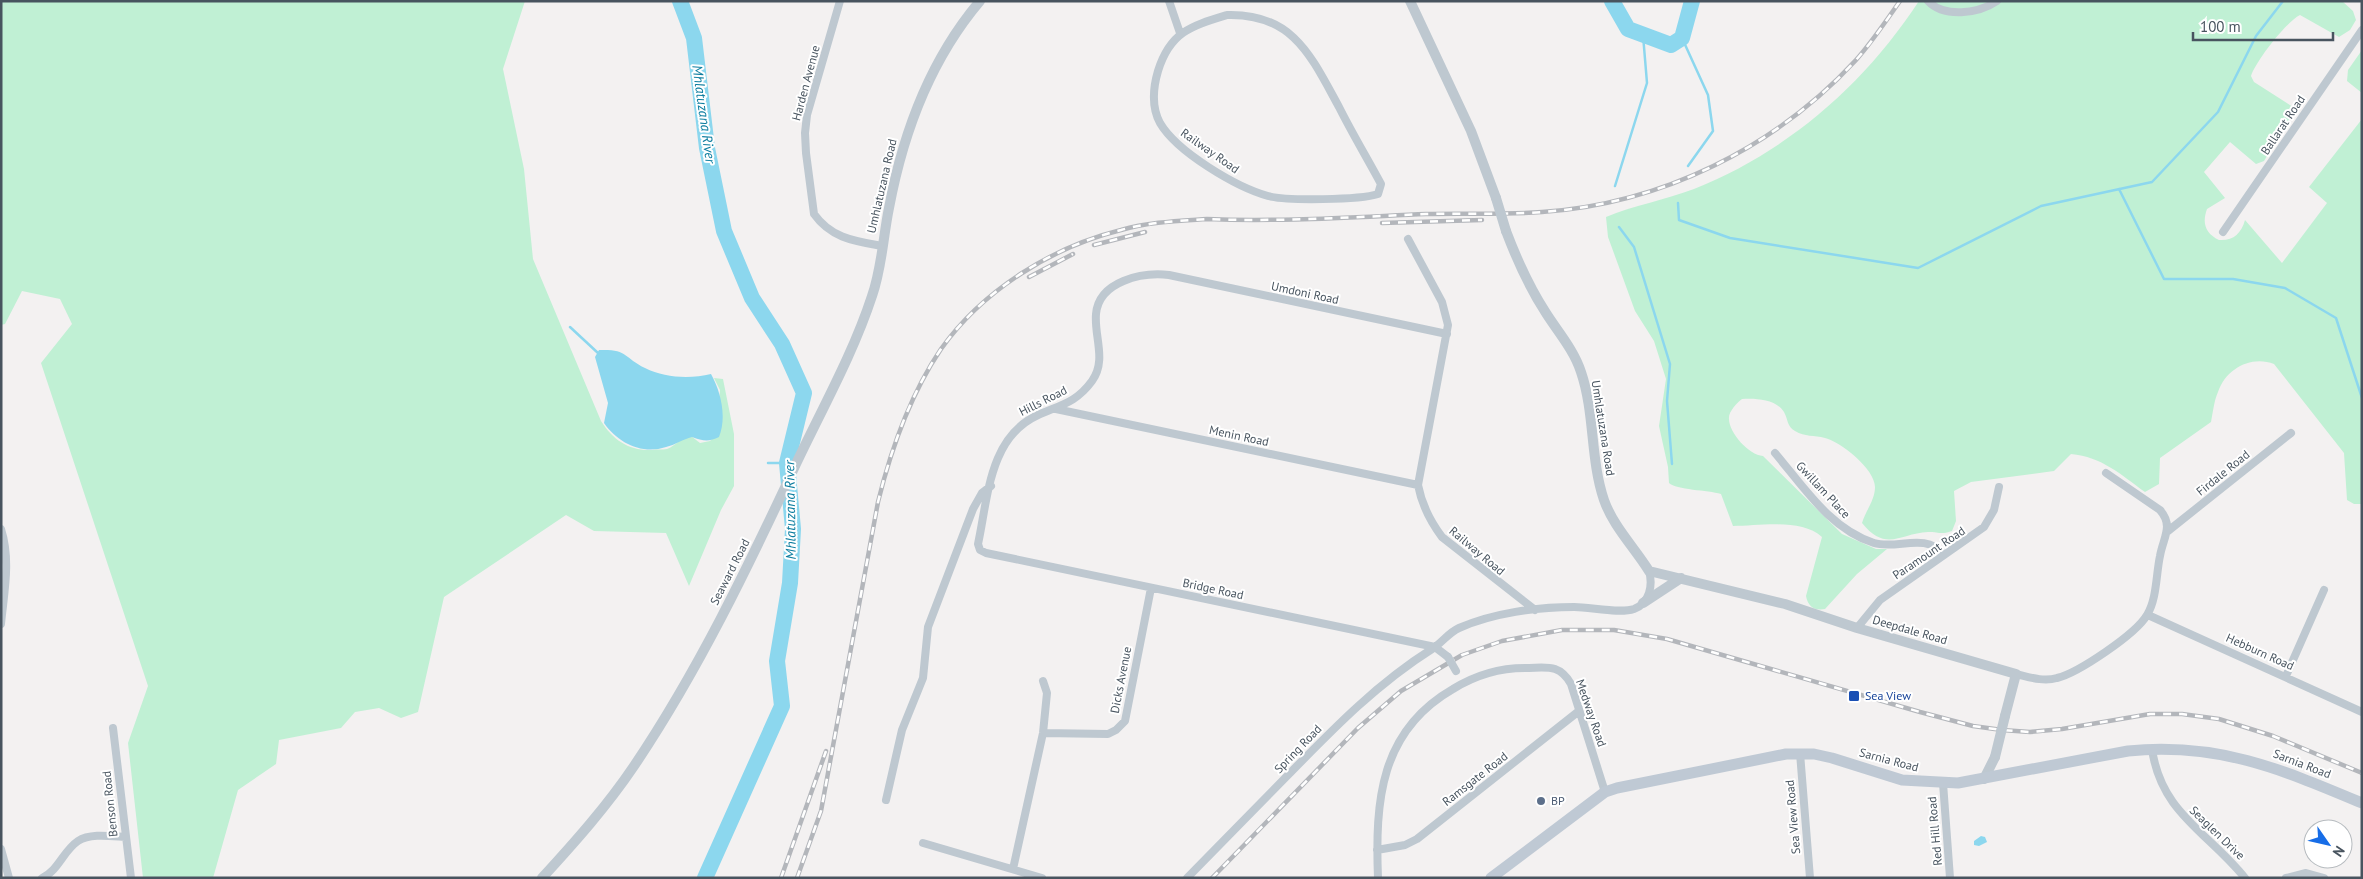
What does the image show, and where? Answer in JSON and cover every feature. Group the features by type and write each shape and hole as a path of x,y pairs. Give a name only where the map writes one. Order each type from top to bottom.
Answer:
{"main road":[{"name":"Sarnia Road","path":"1492,878 1606,792 1617,788 1800,753 1832,758 1902,780 1943,783 1972,782 2118,753 2152,749 2201,750 2256,762 2362,803"}],"street":[{"name":"Harden Avenue","path":"840,1 807,115 805,133 814,214 822,224 842,238 882,246"},
{"name":"Umhlatuzana Road","path":"882,246 897,170 907,133 928,82 946,49 980,1"},
{"path":"1168,1 1180,33"},
{"name":"Umhlatuzana Road","path":"1410,1 1471,131 1506,230 1527,282 1572,351 1581,372 1604,500 1612,517 1649,571"},
{"path":"1928,1 1936,8 1948,12 1982,8 1997,1"},
{"name":"Railway Road","path":"1242,15 1258,17 1286,30 1308,52 1323,78 1381,184 1378,194 1291,200 1270,197 1231,180 1185,150 1159,122 1153,96 1161,61 1169,45 1180,33 1219,18 1242,15"},
{"name":"Ballarat Road","path":"2223,232 2362,30"},
{"name":"Railway Road","path":"1408,239 1442,302 1448,325 1418,485 1425,512 1442,537 1535,610"},
{"name":"Seaward Road","path":"542,878 577,840 634,767 705,648 756,550 844,363 873,294 882,246"},
{"name":"Umdoni Road","path":"1159,274 1447,334"},
{"name":"Hills Road","path":"986,553 980,550 978,544 999,452 1014,430 1038,415 1056,409 1085,390 1096,373 1100,360 1096,314 1108,290 1130,279 1159,274"},
{"name":"Menin Road","path":"1056,409 1418,485"},
{"name":"Firdale Road","path":"2168,531 2291,433"},
{"name":"Gwillam Place","path":"1775,453 1813,499 1837,524 1876,544 1926,543 1936,547 1943,554"},
{"path":"2106,473 2166,516 2168,531 2160,555 2154,596 2148,615"},
{"path":"886,800 902,730 923,678 928,627 973,509 982,493 990,486"},
{"name":"Paramount Road","path":"1857,628 1880,600 1943,554 1976,535 1984,528 1994,510 1999,487"},
{"path":"1,529 7,552 7,567 1,624"},
{"name":"Bridge Road","path":"986,553 1435,647"},
{"path":"1643,603 1650,589 1649,571"},
{"name":"Deepdale Road","path":"1649,571 1785,604 1857,628 2016,674 2044,679 2055,679 2082,667 2133,631 2148,615"},
{"path":"1463,683 1448,657 1435,647 1458,628 1484,620 1535,610 1573,607 1634,609 1681,578"},
{"name":"Dicks Avenue","path":"1043,733 1108,734 1116,730 1125,721 1151,588"},
{"path":"2286,676 2324,590"},
{"name":"Hebburn Road","path":"2148,615 2362,712"},
{"name":"Spring Road","path":"1187,878 1349,713 1393,675 1435,647"},
{"name":"Medway Road","path":"1378,878 1377,850 1381,795 1387,768 1398,743 1416,716 1439,697 1463,683 1484,675 1513,668 1558,669 1565,674 1606,792"},
{"path":"1984,779 1995,757 2016,674"},
{"path":"1013,869 1043,733 1046,693 1043,681"},
{"name":"Ramsgate Road","path":"1377,850 1405,844 1417,839 1579,711"},
{"name":"Benson Road","path":"113,728 131,878"},
{"name":"Seaglen Drive","path":"2152,749 2158,778 2172,802 2190,823 2223,852 2245,878"},
{"name":"Sea View Road","path":"1800,753 1810,878"},
{"name":"Red Hill Road","path":"1943,783 1950,878"},
{"path":"42,878 57,867 78,841 95,836 125,837"},
{"path":"924,843 1042,878"},
{"path":"1,849 8,878"},
{"path":"2286,878 2306,873 2324,878"}],"green space":[{"path":"1,1 525,1 503,69 524,169 533,259 601,421 616,439 636,449 667,449 684,438 691,436 700,443 710,441 717,433 720,390 714,378 723,379 734,434 734,486 721,510 689,586 666,533 594,531 566,515 444,597 418,712 401,718 379,708 355,712 341,728 279,740 276,764 238,790 213,878 143,878 128,743 148,686 41,363 72,324 60,299 22,291 5,324 1,325"},
{"path":"1919,1 2342,1 2353,11 2356,20 2350,30 2339,37 2300,15 2287,25 2265,52 2251,76 2254,82 2293,107 2293,114 2264,161 2256,164 2230,142 2204,172 2225,198 2207,209 2205,223 2208,231 2219,240 2232,238 2239,233 2245,220 2282,263 2327,203 2309,187 2362,119 2362,504 2354,504 2347,500 2344,453 2274,364 2257,361 2233,370 2227,376 2217,395 2211,422 2160,458 2159,484 2145,492 2119,473 2101,463 2071,454 2054,471 1971,482 1954,491 1956,521 1952,531 1918,533 1894,539 1879,537 1862,523 1874,496 1875,487 1874,480 1869,472 1856,457 1832,441 1802,434 1792,429 1784,412 1776,404 1759,399 1742,399 1733,408 1729,416 1732,431 1746,448 1763,456 1842,534 1876,549 1887,549 1857,574 1825,609 1812,607 1808,603 1806,596 1822,537 1803,527 1792,525 1733,526 1721,494 1678,487 1669,483 1668,467 1659,426 1666,379 1654,341 1635,311 1608,237 1606,217 1694,189 1761,156 1792,135 1821,113 1848,88 1897,32"},
{"path":"2362,50 2362,93 2347,81 2348,70"}],"water":[{"path":"599,350 620,352 645,368 669,376 695,377 711,374 718,389 722,405 723,421 719,437 706,440 692,437 669,446 648,449 631,446 616,436 604,423 608,403 595,357"},
{"path":"1981,836 1985,837 1987,842 1979,846 1974,845 1974,841"}],"waterway":[{"name":"Mhlatuzana River","path":"680,1 694,38 707,148 724,231 752,298 782,344 804,393 787,463 793,529 790,583 777,661 782,706 705,878"},
{"name":"Mhlatuzana River","path":"1612,1 1628,29 1671,45 1682,38 1692,1"},
{"path":"1678,203 1679,220 1730,238 1918,268 2041,206 2152,182 2218,112 2256,36 2283,1"},
{"path":"1615,186 1647,83 1643,35"},
{"path":"1682,38 1708,95 1713,131 1688,166"},
{"path":"2119,189 2164,279 2233,279 2285,288 2336,318 2362,398"},
{"path":"1619,227 1634,247 1670,364 1667,401 1672,464"},
{"path":"570,327 598,353"},
{"path":"768,463 787,463"}],"railway":[{"path":"797,878 821,811 878,502 895,442 920,385 941,349 977,308 998,290 1021,274 1070,247 1132,227 1174,221 1207,219 1289,220 1426,214 1542,212 1586,207 1630,197 1672,184 1713,166 1752,145 1790,120 1856,60 1900,1"},
{"path":"1382,223 1482,220"},
{"path":"1094,245 1145,232"},
{"path":"1029,277 1073,254"},
{"path":"1212,878 1358,728 1401,691 1462,655 1502,641 1562,630 1614,630 1667,639 1920,712 1973,726 2002,730 2030,732 2062,729 2150,714 2182,714 2219,719 2273,736 2362,773"},
{"path":"781,878 826,751"}],"place":[{"name":"Sea View","path":"1854,696"},
{"name":"BP","path":"1541,801"}]}
